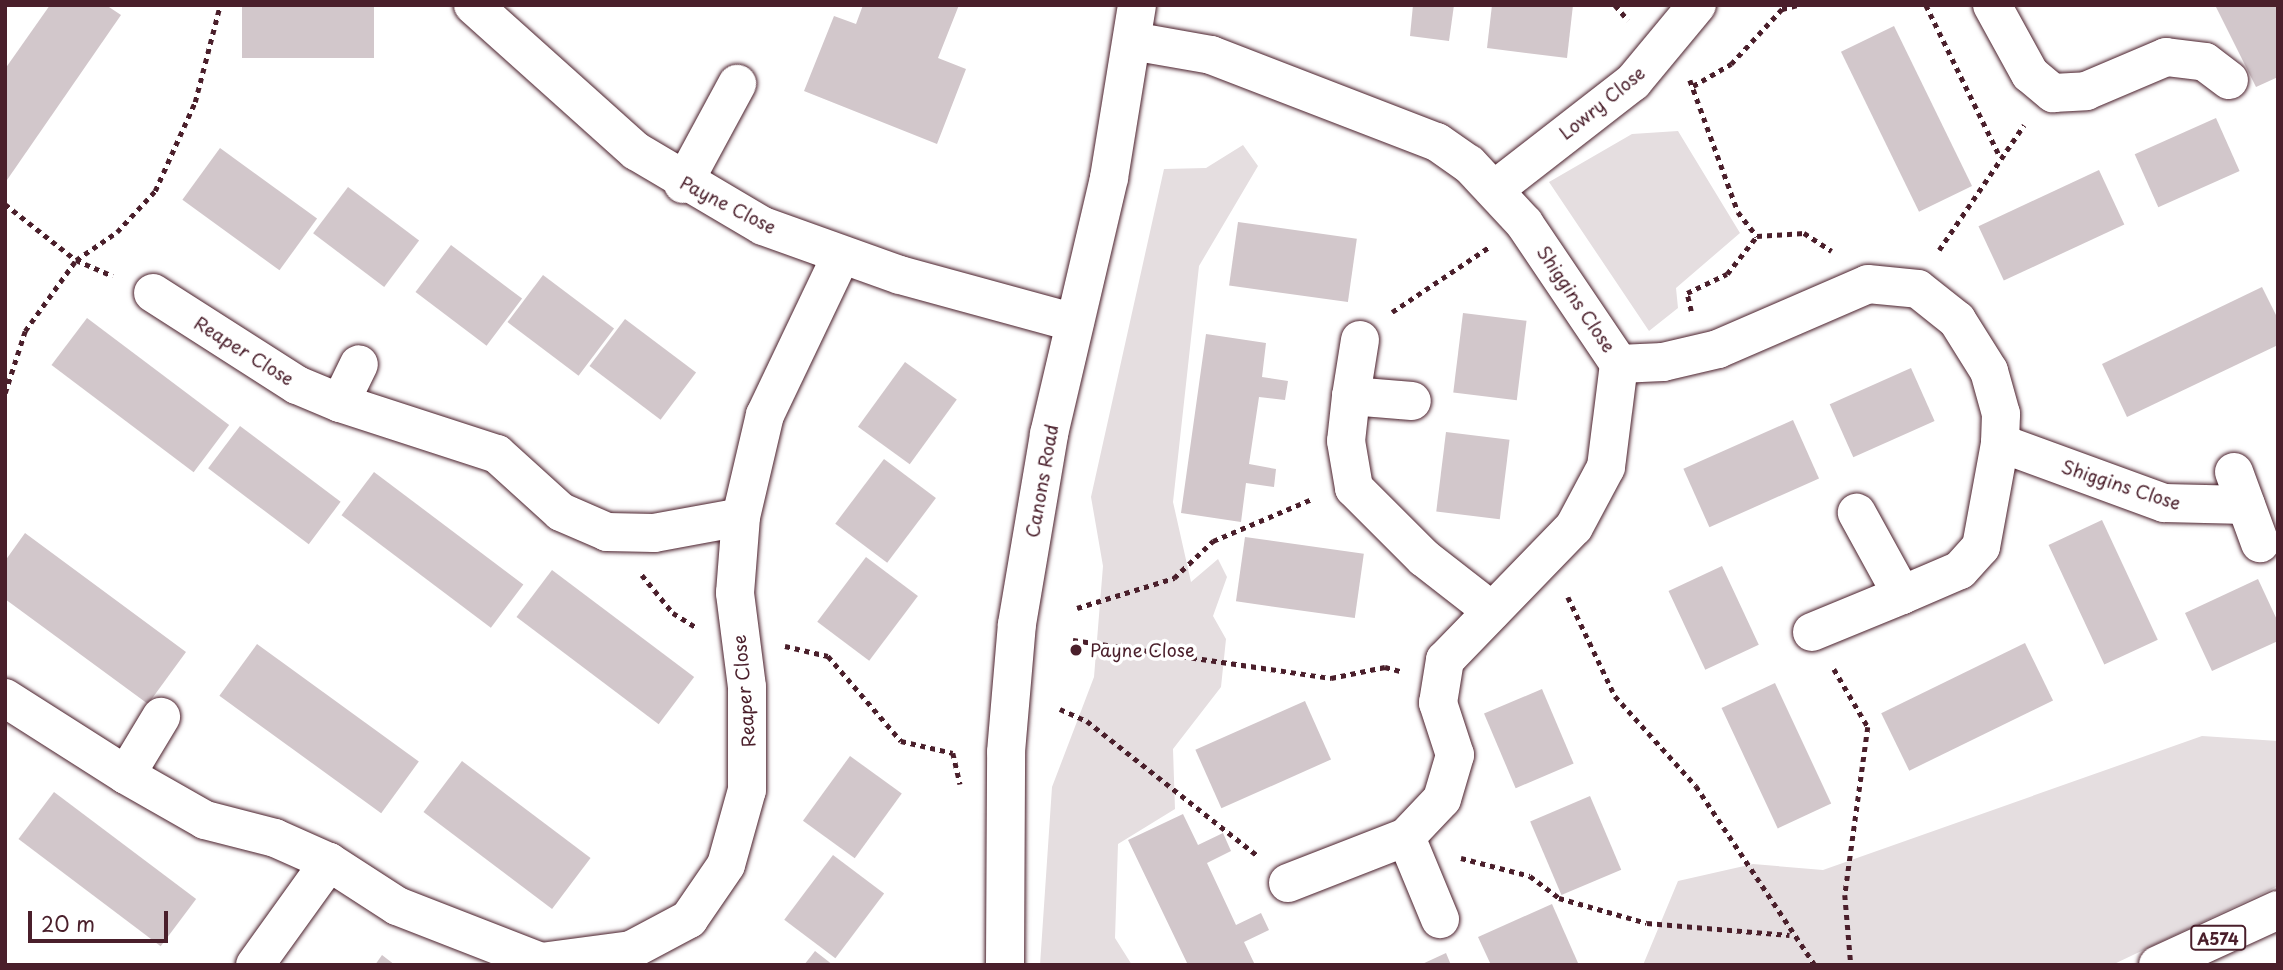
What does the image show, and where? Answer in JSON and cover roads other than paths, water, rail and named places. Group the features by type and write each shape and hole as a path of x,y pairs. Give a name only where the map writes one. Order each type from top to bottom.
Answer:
{"street":[{"name":"Payne Close","path":"473,5 580,104 683,184 763,226 841,256 1075,323"},
{"name":"Lowry Close","path":"1495,189 1633,82 1696,5"},
{"path":"1992,5 2030,74 2053,93 2086,91 2166,57 2205,62 2228,80"},
{"name":"Shiggins Close","path":"1134,23 1437,142 1495,189 1619,364 1663,362 1718,349 1868,284 1917,289 1957,320 1989,371 2001,414 2000,443 2164,503 2240,488 2260,543"},
{"name":"Canons Road","path":"1005,965 1006,752 1017,624 1134,23"},
{"path":"683,184 737,84"},
{"name":"Reaper Close","path":"5,698 126,775 205,820 275,838 329,862 397,906 541,962 631,950 689,919 726,865 747,790 747,687 735,593 741,517 765,415 841,256"},
{"name":"Reaper Close","path":"153,293 298,385 340,403 497,454 561,512 607,532 654,533 741,517"},
{"path":"1360,340 1346,440 1354,488 1424,558 1492,611"},
{"path":"340,403 359,364"},
{"path":"1288,883 1406,837 1442,799 1451,777 1455,755 1438,681 1445,660 1574,527 1606,467 1619,364"},
{"path":"1351,396 1412,401"},
{"path":"1812,632 1960,570 1981,547 2000,443"},
{"path":"1857,513 1902,595"},
{"path":"126,775 161,717"},
{"path":"1406,837 1440,919"},
{"path":"255,965 329,862"},
{"name":"A574","path":"2158,965 2278,910"}],"place":[{"name":"Payne Close","path":"1076,650"}]}
